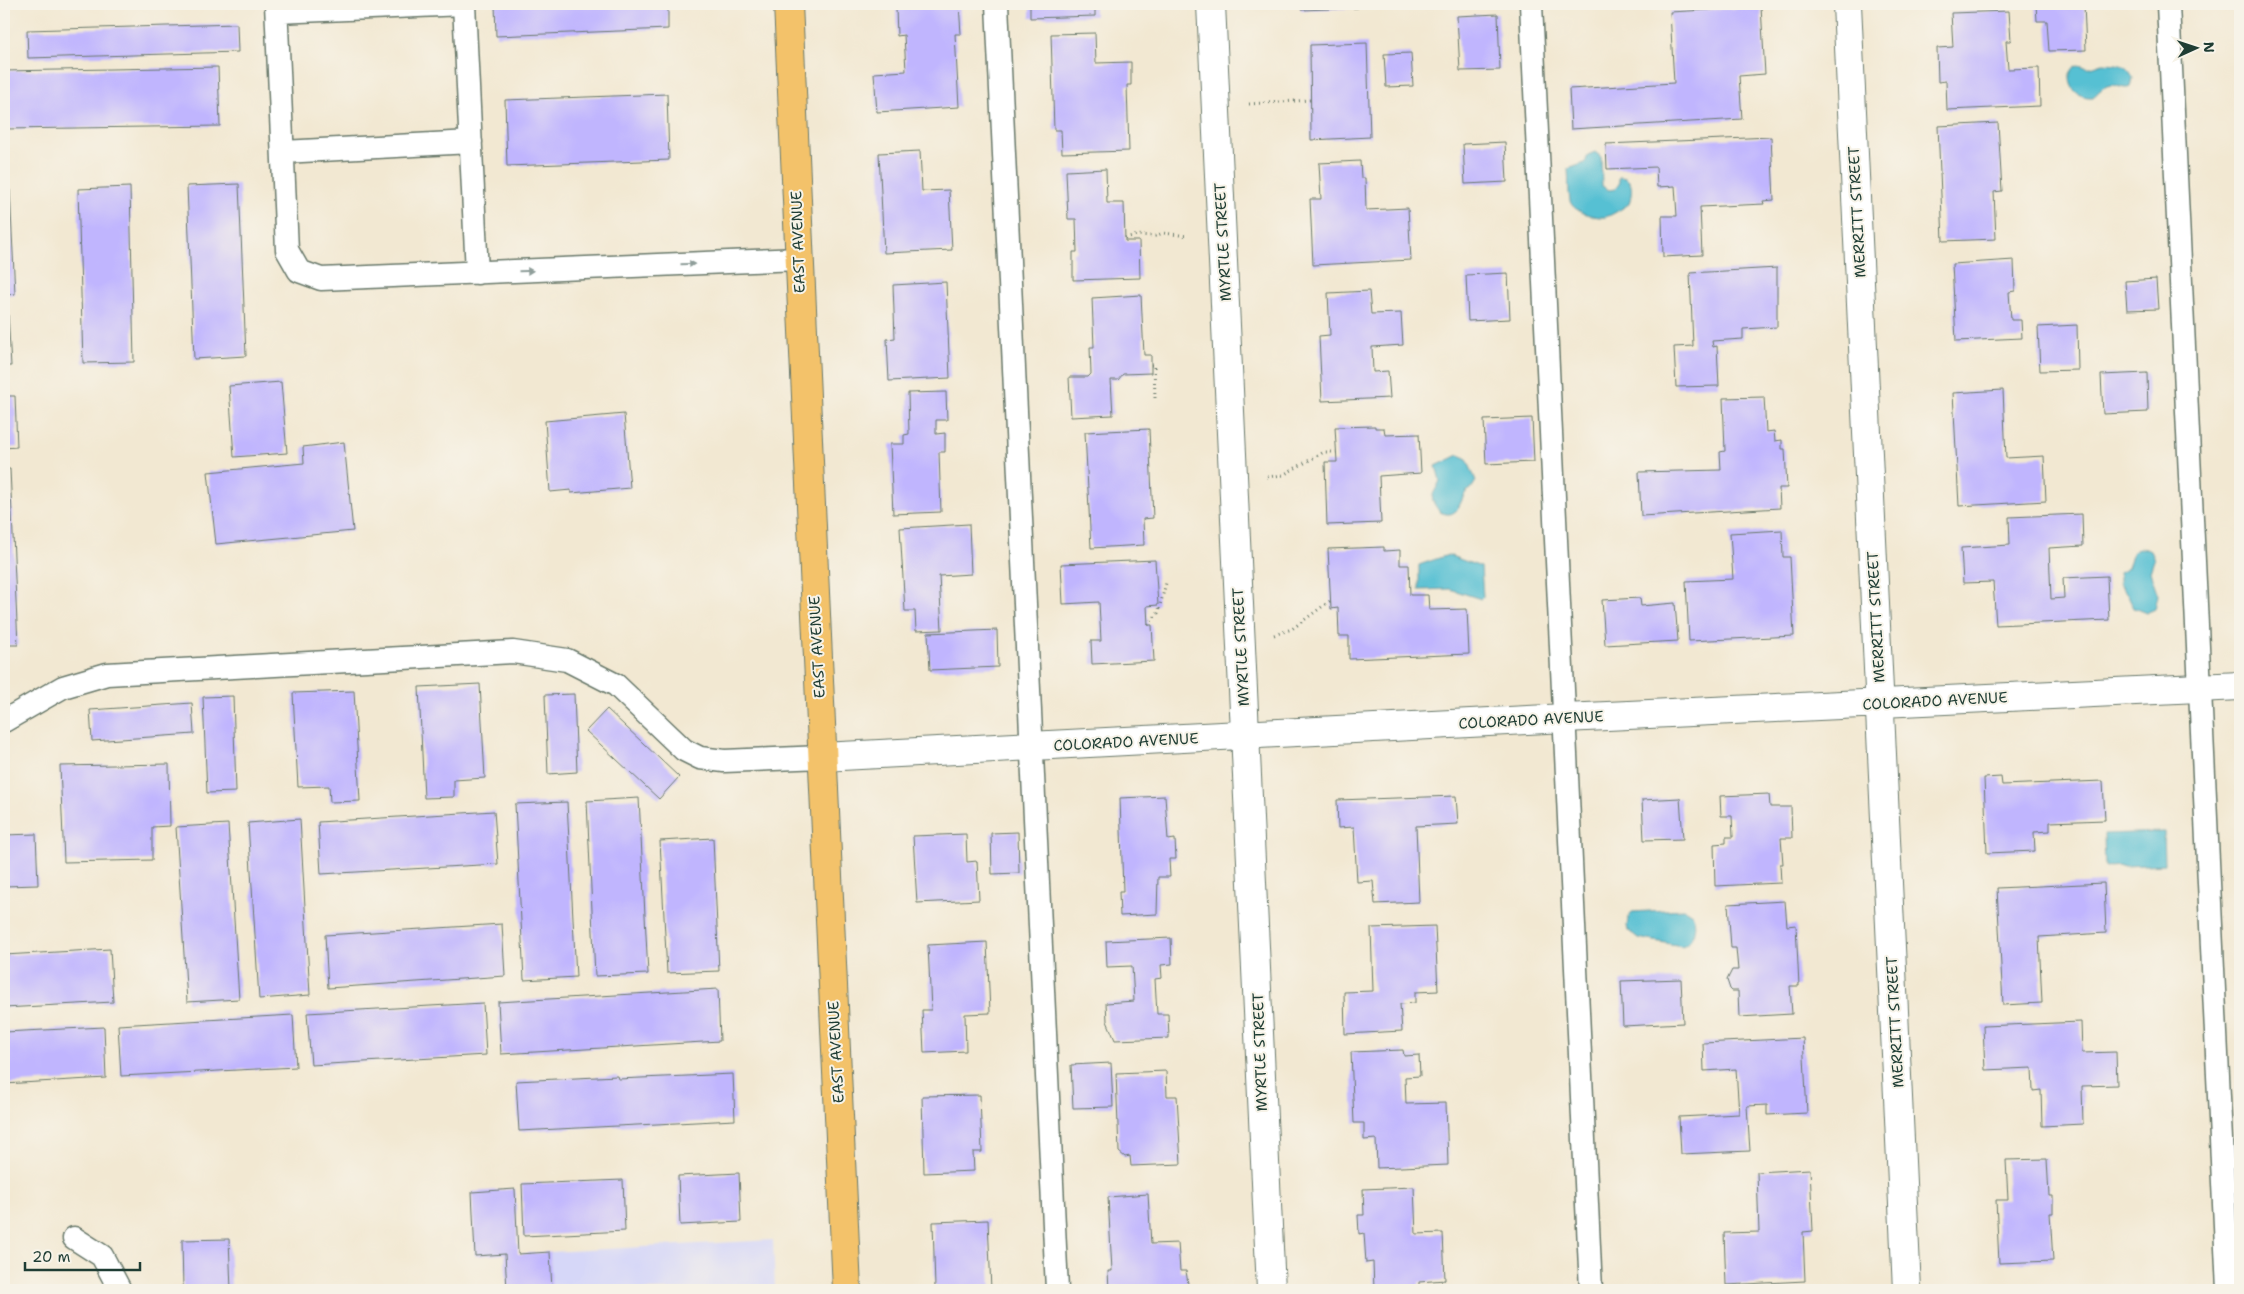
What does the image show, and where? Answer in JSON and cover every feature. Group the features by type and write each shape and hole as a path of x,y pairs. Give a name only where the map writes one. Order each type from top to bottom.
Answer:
{"main road":[{"name":"EAST AVENUE","path":"788,4 847,1290"}],"street":[{"name":"MYRTLE STREET","path":"1211,4 1272,1290"},
{"name":"MERRITT STREET","path":"1848,4 1907,1290"},
{"name":"COLORADO AVENUE","path":"822,757 1564,718 2240,686"}],"lane":[{"path":"477,273 464,4 276,8 287,250 299,271 321,279 477,273 799,259"},
{"path":"997,4 1057,1290"},
{"path":"1531,4 1591,1290"},
{"path":"2168,4 2228,1290"},
{"path":"283,152 471,142"},
{"path":"4,721 63,687 107,674 513,652 567,660 616,685 684,750 700,758 724,761 822,757"},
{"path":"74,1238 102,1256 120,1290"}],"path":[{"path":"1216,106 1310,100"},
{"path":"1125,238 1137,235 1155,236 1163,233 1176,236 1222,234"},
{"path":"1151,365 1154,365 1155,398"},
{"path":"1233,478 1283,475 1324,452 1336,452"},
{"path":"1148,625 1158,613 1166,583"},
{"path":"1241,636 1277,635 1285,632 1299,625 1330,601"}],"shaded area":[{"path":"773,1240 775,1290 552,1290 550,1252"}],"water":[{"path":"2103,63 2121,65 2128,69 2133,78 2131,87 2125,88 2110,85 2103,88 2093,97 2083,96 2076,92 2070,79 2070,74 2075,66 2091,67"},
{"path":"1595,152 1601,157 1602,186 1609,190 1615,189 1619,184 1619,177 1628,180 1631,186 1629,204 1605,217 1590,215 1580,211 1572,205 1569,197 1568,169 1585,163 1588,155"},
{"path":"1459,455 1467,459 1476,481 1471,489 1466,492 1457,509 1451,514 1446,514 1440,512 1433,502 1433,495 1440,480 1436,466"},
{"path":"2139,548 2150,551 2154,560 2150,572 2158,595 2155,609 2146,613 2134,608 2128,595 2119,583 2119,573 2128,568 2133,551"},
{"path":"1448,555 1481,567 1483,597 1481,599 1450,589 1419,590 1419,565"},
{"path":"2164,832 2165,864 2105,867 2104,834"},
{"path":"1684,909 1692,914 1695,927 1692,937 1682,946 1638,938 1628,930 1628,919 1632,912"}],"building":[{"path":"495,4 668,4 668,29 496,36"},
{"path":"959,4 961,34 955,34 959,107 877,112 874,73 906,71 904,35 897,36 896,8"},
{"path":"1030,4 1095,4 1095,16 1030,18"},
{"path":"1300,4 1358,4 1358,8 1301,10"},
{"path":"2036,4 2084,4 2086,50 2049,51 2047,21 2037,21"},
{"path":"1761,7 1765,74 1739,76 1742,119 1571,129 1569,89 1674,83 1670,12"},
{"path":"2009,11 2011,41 2006,41 2008,69 2039,68 2040,106 1947,110 1946,81 1938,82 1937,48 1953,47 1951,13"},
{"path":"1498,14 1500,70 1460,71 1457,16"},
{"path":"237,24 238,52 28,58 27,30"},
{"path":"1095,33 1096,63 1131,62 1131,85 1127,85 1129,151 1062,153 1061,130 1054,130 1051,34"},
{"path":"1367,43 1370,137 1311,140 1310,45"},
{"path":"1411,53 1413,86 1386,87 1384,54"},
{"path":"218,67 220,126 4,129 4,71"},
{"path":"667,94 669,160 507,166 505,100"},
{"path":"1998,123 2002,191 1994,192 1996,239 1943,241 1938,126"},
{"path":"1771,137 1774,200 1763,201 1764,204 1700,207 1702,255 1663,257 1662,216 1677,216 1675,186 1657,187 1656,167 1607,169 1606,144"},
{"path":"1505,142 1507,182 1465,184 1463,144"},
{"path":"920,151 922,191 949,190 952,250 884,253 879,153"},
{"path":"1360,161 1361,178 1365,178 1366,210 1408,208 1411,260 1313,265 1310,199 1321,199 1319,163"},
{"path":"1106,169 1107,203 1124,203 1125,241 1139,241 1140,278 1073,280 1073,252 1077,252 1076,219 1068,219 1066,171"},
{"path":"239,184 246,356 194,359 187,186"},
{"path":"130,187 134,362 83,363 78,189"},
{"path":"4,190 10,190 15,294 7,295 11,366 4,366"},
{"path":"2014,260 2015,291 2009,292 2011,320 2021,320 2022,338 1956,341 1952,264"},
{"path":"1777,268 1777,327 1743,329 1743,339 1712,341 1713,347 1717,346 1719,386 1676,387 1674,347 1693,346 1690,273"},
{"path":"1508,273 1510,319 1468,321 1466,275"},
{"path":"2156,279 2158,309 2127,310 2125,281"},
{"path":"946,282 950,378 889,381 887,339 895,338 893,285"},
{"path":"1369,291 1371,314 1401,313 1403,345 1372,347 1373,372 1388,371 1390,398 1322,401 1319,336 1330,335 1328,293"},
{"path":"1141,295 1144,355 1151,355 1151,373 1123,374 1118,380 1111,380 1113,415 1071,417 1069,377 1088,377 1091,374 1090,347 1094,347 1092,298"},
{"path":"2077,325 2078,370 2040,371 2038,327"},
{"path":"2147,373 2148,412 2103,414 2101,375"},
{"path":"281,382 287,453 234,457 229,386"},
{"path":"2003,390 2006,458 2044,456 2046,501 1959,506 1953,393"},
{"path":"946,392 947,420 936,420 936,434 945,433 945,452 939,452 941,512 893,514 890,444 904,444 904,435 909,434 908,393"},
{"path":"4,396 15,396 17,447 4,448"},
{"path":"1764,397 1766,432 1774,431 1775,441 1782,440 1782,449 1785,449 1787,488 1779,488 1780,508 1641,516 1639,472 1721,470 1720,452 1725,451 1723,398"},
{"path":"624,414 630,488 571,493 571,490 550,492 545,421"},
{"path":"1532,418 1534,462 1486,464 1484,420"},
{"path":"1375,426 1375,428 1384,428 1385,435 1419,434 1421,473 1379,476 1381,523 1327,525 1325,462 1337,462 1335,427"},
{"path":"1149,429 1153,518 1143,519 1144,545 1091,548 1085,432"},
{"path":"344,442 353,531 216,544 208,472 304,463 303,447"},
{"path":"4,469 10,469 18,645 4,645"},
{"path":"2082,514 2083,546 2049,548 2051,599 2064,598 2063,578 2107,576 2109,620 1996,625 1993,582 1963,583 1961,548 2010,545 2009,517"},
{"path":"969,524 971,574 939,576 942,630 916,631 915,611 905,611 900,528"},
{"path":"1782,530 1783,557 1790,557 1794,636 1689,641 1686,581 1733,579 1730,533"},
{"path":"1384,547 1384,551 1400,550 1400,565 1409,565 1410,595 1428,595 1429,610 1467,609 1469,654 1349,659 1349,636 1339,636 1338,608 1331,609 1328,549"},
{"path":"1155,560 1158,605 1147,606 1148,625 1152,625 1154,661 1092,664 1091,641 1101,641 1099,602 1063,604 1061,564"},
{"path":"1640,598 1641,606 1675,603 1678,641 1605,645 1602,600"},
{"path":"997,630 998,667 930,670 928,633"},
{"path":"480,684 485,778 454,780 454,797 424,798 419,687"},
{"path":"354,691 360,801 330,802 329,786 298,787 293,693"},
{"path":"574,694 577,772 548,774 545,695"},
{"path":"233,696 236,792 207,793 203,697"},
{"path":"192,703 194,734 92,741 90,710"},
{"path":"607,709 679,777 659,799 586,731"},
{"path":"169,764 170,826 152,827 152,860 64,862 60,766"},
{"path":"2001,777 2002,785 2103,781 2105,820 2050,822 2050,831 2034,832 2035,851 1987,853 1984,778"},
{"path":"1769,794 1770,807 1791,807 1792,838 1781,838 1783,864 1780,864 1781,883 1715,886 1714,844 1726,843 1726,837 1733,837 1732,816 1721,816 1720,796"},
{"path":"1165,796 1168,840 1175,839 1176,859 1169,859 1170,877 1158,877 1157,914 1120,916 1119,892 1123,892 1120,798"},
{"path":"1456,796 1458,824 1416,826 1419,902 1375,904 1373,881 1357,882 1354,827 1338,828 1337,800"},
{"path":"639,798 648,974 595,976 587,801"},
{"path":"1680,798 1683,839 1644,840 1642,800"},
{"path":"567,802 576,977 524,980 515,804"},
{"path":"494,811 498,864 321,874 318,822"},
{"path":"300,819 310,995 259,999 248,823"},
{"path":"228,824 239,999 187,1002 176,827"},
{"path":"1018,832 1019,873 992,874 991,833"},
{"path":"36,834 38,885 4,886 4,835"},
{"path":"966,834 967,862 977,861 979,900 917,903 913,836"},
{"path":"713,838 719,971 667,973 660,841"},
{"path":"2104,883 2106,933 2039,937 2042,1003 2003,1005 1997,888"},
{"path":"1785,901 1787,926 1796,925 1799,986 1790,986 1792,1014 1739,1017 1738,991 1730,989 1727,980 1732,970 1738,970 1736,948 1731,948 1728,904"},
{"path":"502,924 505,976 328,988 325,935"},
{"path":"1435,926 1438,991 1415,992 1415,1003 1400,1004 1402,1031 1345,1034 1344,992 1373,991 1371,928"},
{"path":"1171,938 1172,964 1161,965 1162,978 1155,979 1157,1014 1168,1014 1169,1038 1115,1040 1107,1021 1106,1003 1134,1001 1132,966 1107,967 1106,941"},
{"path":"987,942 990,1013 965,1014 966,1051 924,1053 922,1010 931,1010 928,945"},
{"path":"110,949 113,1002 4,1008 4,955"},
{"path":"1681,979 1683,1023 1623,1026 1621,981"},
{"path":"718,989 720,1041 501,1054 498,1002"},
{"path":"483,1003 486,1055 311,1065 307,1013"},
{"path":"293,1015 296,1067 121,1076 118,1025"},
{"path":"2081,1022 2082,1053 2116,1052 2117,1085 2082,1086 2083,1124 2042,1126 2041,1090 2033,1091 2032,1068 1985,1070 1983,1026"},
{"path":"104,1027 106,1078 4,1084 4,1032"},
{"path":"1803,1038 1807,1113 1767,1115 1767,1105 1747,1106 1750,1151 1681,1154 1679,1117 1739,1114 1736,1069 1704,1071 1703,1043"},
{"path":"1403,1050 1404,1056 1419,1055 1420,1076 1405,1077 1406,1104 1446,1103 1448,1165 1377,1168 1376,1139 1364,1140 1364,1123 1354,1123 1351,1052"},
{"path":"1111,1063 1113,1107 1073,1108 1071,1065"},
{"path":"1166,1071 1167,1096 1177,1096 1181,1164 1131,1166 1130,1156 1125,1157 1119,1152 1116,1073"},
{"path":"733,1074 735,1120 519,1131 516,1081 617,1076 618,1079"},
{"path":"980,1095 982,1152 973,1152 974,1171 924,1173 922,1096"},
{"path":"2047,1159 2049,1196 2053,1196 2053,1213 2050,1213 2053,1261 1999,1263 1996,1200 2008,1200 2006,1160"},
{"path":"1810,1169 1813,1231 1803,1232 1805,1281 1726,1285 1724,1233 1759,1232 1757,1172"},
{"path":"739,1173 741,1222 680,1225 678,1176"},
{"path":"623,1180 625,1231 524,1236 522,1184"},
{"path":"1414,1187 1416,1234 1443,1233 1445,1280 1419,1282 1419,1290 1374,1290 1373,1262 1366,1263 1364,1233 1359,1234 1358,1215 1364,1215 1363,1189"},
{"path":"515,1189 518,1254 550,1252 552,1290 507,1290 505,1254 475,1256 472,1192"},
{"path":"1148,1194 1151,1244 1178,1243 1180,1271 1186,1271 1189,1290 1109,1290 1108,1271 1112,1271 1108,1197"},
{"path":"988,1220 991,1290 946,1290 946,1288 935,1288 933,1222"},
{"path":"229,1239 231,1290 183,1290 182,1240"}]}
